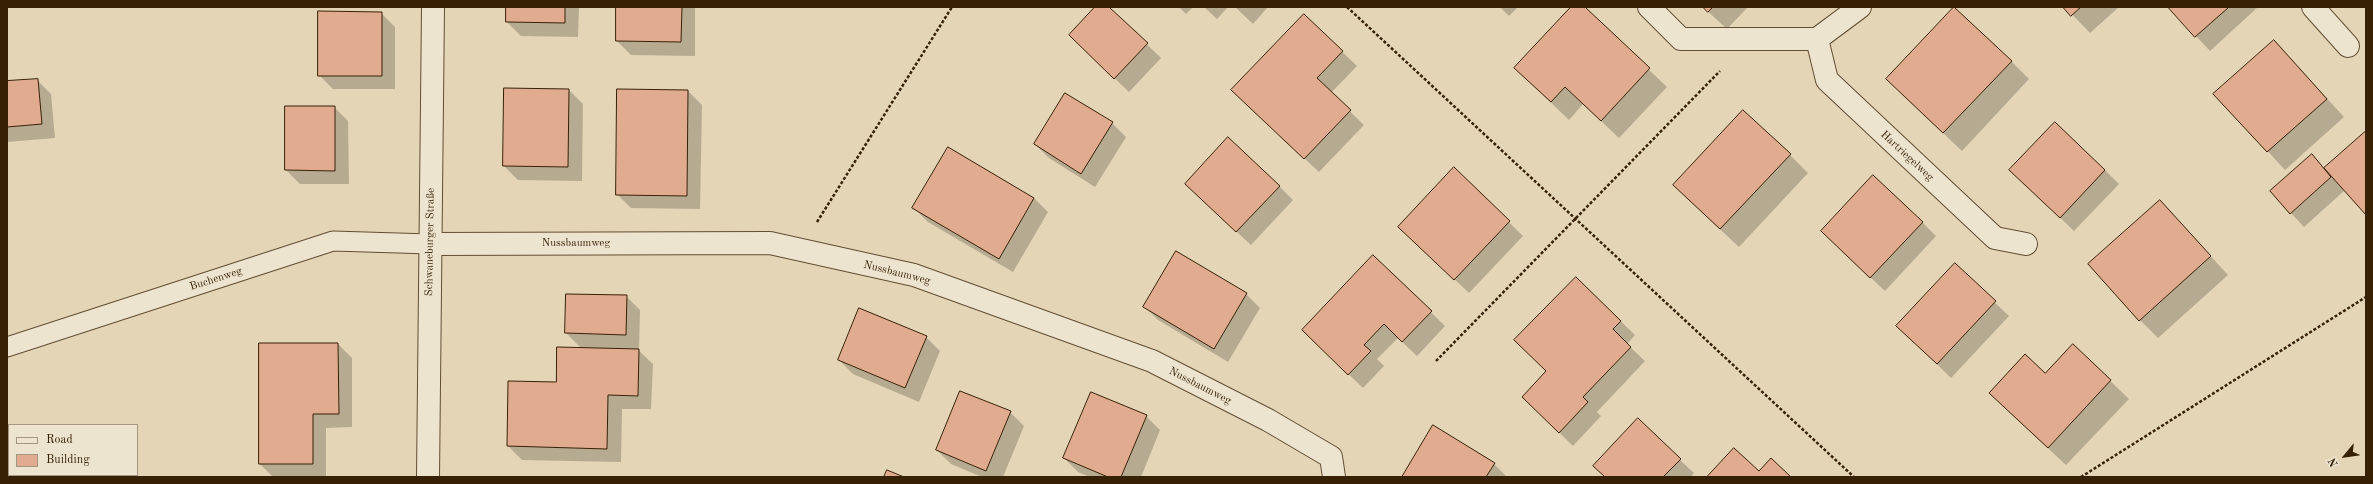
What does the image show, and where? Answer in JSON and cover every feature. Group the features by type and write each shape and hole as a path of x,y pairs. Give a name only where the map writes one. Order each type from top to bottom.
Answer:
{"street":[{"name":"Schwaneburger Straße","path":"428,477 433,7"},
{"path":"1649,7 1681,39 1817,39 1860,7"},
{"path":"2313,7 2348,46"},
{"name":"Hartriegelweg","path":"1817,39 1827,80 1995,238 2026,244"},
{"name":"Nussbaumweg","path":"430,244 770,243 914,275 1152,361 1268,420 1331,457 1334,477"}],"lane":[{"name":"Buchenweg","path":"7,347 333,241 430,244"}],"path":[{"path":"799,250 952,7"},
{"path":"1347,7 1574,220 1854,477"},
{"path":"1436,361 1751,39"},
{"path":"2081,477 2366,298"}],"building":[{"path":"506,7 565,7 565,23 506,22"},
{"path":"616,7 682,7 681,42 616,41"},
{"path":"1095,7 1109,7 1148,43 1114,79 1069,35"},
{"path":"1571,7 1585,7 1650,68 1601,121 1565,87 1551,102 1514,68"},
{"path":"1703,7 1713,7 1708,12"},
{"path":"1954,7 2012,61 1943,133 1886,79"},
{"path":"2063,7 2081,7 2071,16"},
{"path":"2168,7 2229,7 2195,37"},
{"path":"318,11 382,12 382,76 318,76"},
{"path":"1304,14 1343,51 1317,78 1351,110 1304,159 1231,90"},
{"path":"2274,40 2327,99 2267,152 2213,94"},
{"path":"38,79 42,124 7,127 7,81"},
{"path":"504,88 569,89 568,167 503,166"},
{"path":"617,89 688,90 687,196 616,195"},
{"path":"1065,93 1113,122 1081,174 1034,144"},
{"path":"285,106 335,106 335,171 285,170"},
{"path":"1743,110 1791,154 1720,229 1673,185"},
{"path":"2055,122 2105,170 2060,218 2009,170"},
{"path":"2366,131 2366,215 2324,168"},
{"path":"1228,137 1280,186 1236,232 1185,184"},
{"path":"948,147 1034,198 999,259 912,208"},
{"path":"2312,154 2331,177 2290,214 2270,191"},
{"path":"1454,167 1510,221 1454,280 1398,227"},
{"path":"1873,175 1923,222 1870,278 1821,231"},
{"path":"2160,200 2211,256 2139,321 2088,264"},
{"path":"1176,251 1247,293 1214,349 1143,307"},
{"path":"1373,255 1432,311 1402,342 1384,324 1364,345 1371,351 1348,375 1302,330"},
{"path":"1955,263 1996,301 1937,364 1896,326"},
{"path":"1576,277 1621,321 1613,329 1631,347 1583,397 1588,402 1559,433 1522,397 1546,371 1514,340"},
{"path":"566,294 627,295 626,335 565,333"},
{"path":"859,308 927,336 905,388 838,360"},
{"path":"259,343 338,343 339,414 313,414 313,464 259,464"},
{"path":"2073,344 2111,380 2048,448 1989,393 2025,354 2045,373"},
{"path":"557,347 639,349 638,396 608,395 607,449 507,446 508,381 556,382"},
{"path":"960,391 1011,411 986,471 936,450"},
{"path":"1091,392 1147,415 1121,477 1108,477 1063,458"},
{"path":"1638,418 1681,459 1663,477 1605,477 1593,466"},
{"path":"1433,425 1495,463 1486,477 1402,477"},
{"path":"1734,448 1759,471 1771,458 1791,477 1707,477"},
{"path":"887,470 904,477 884,477"}]}
